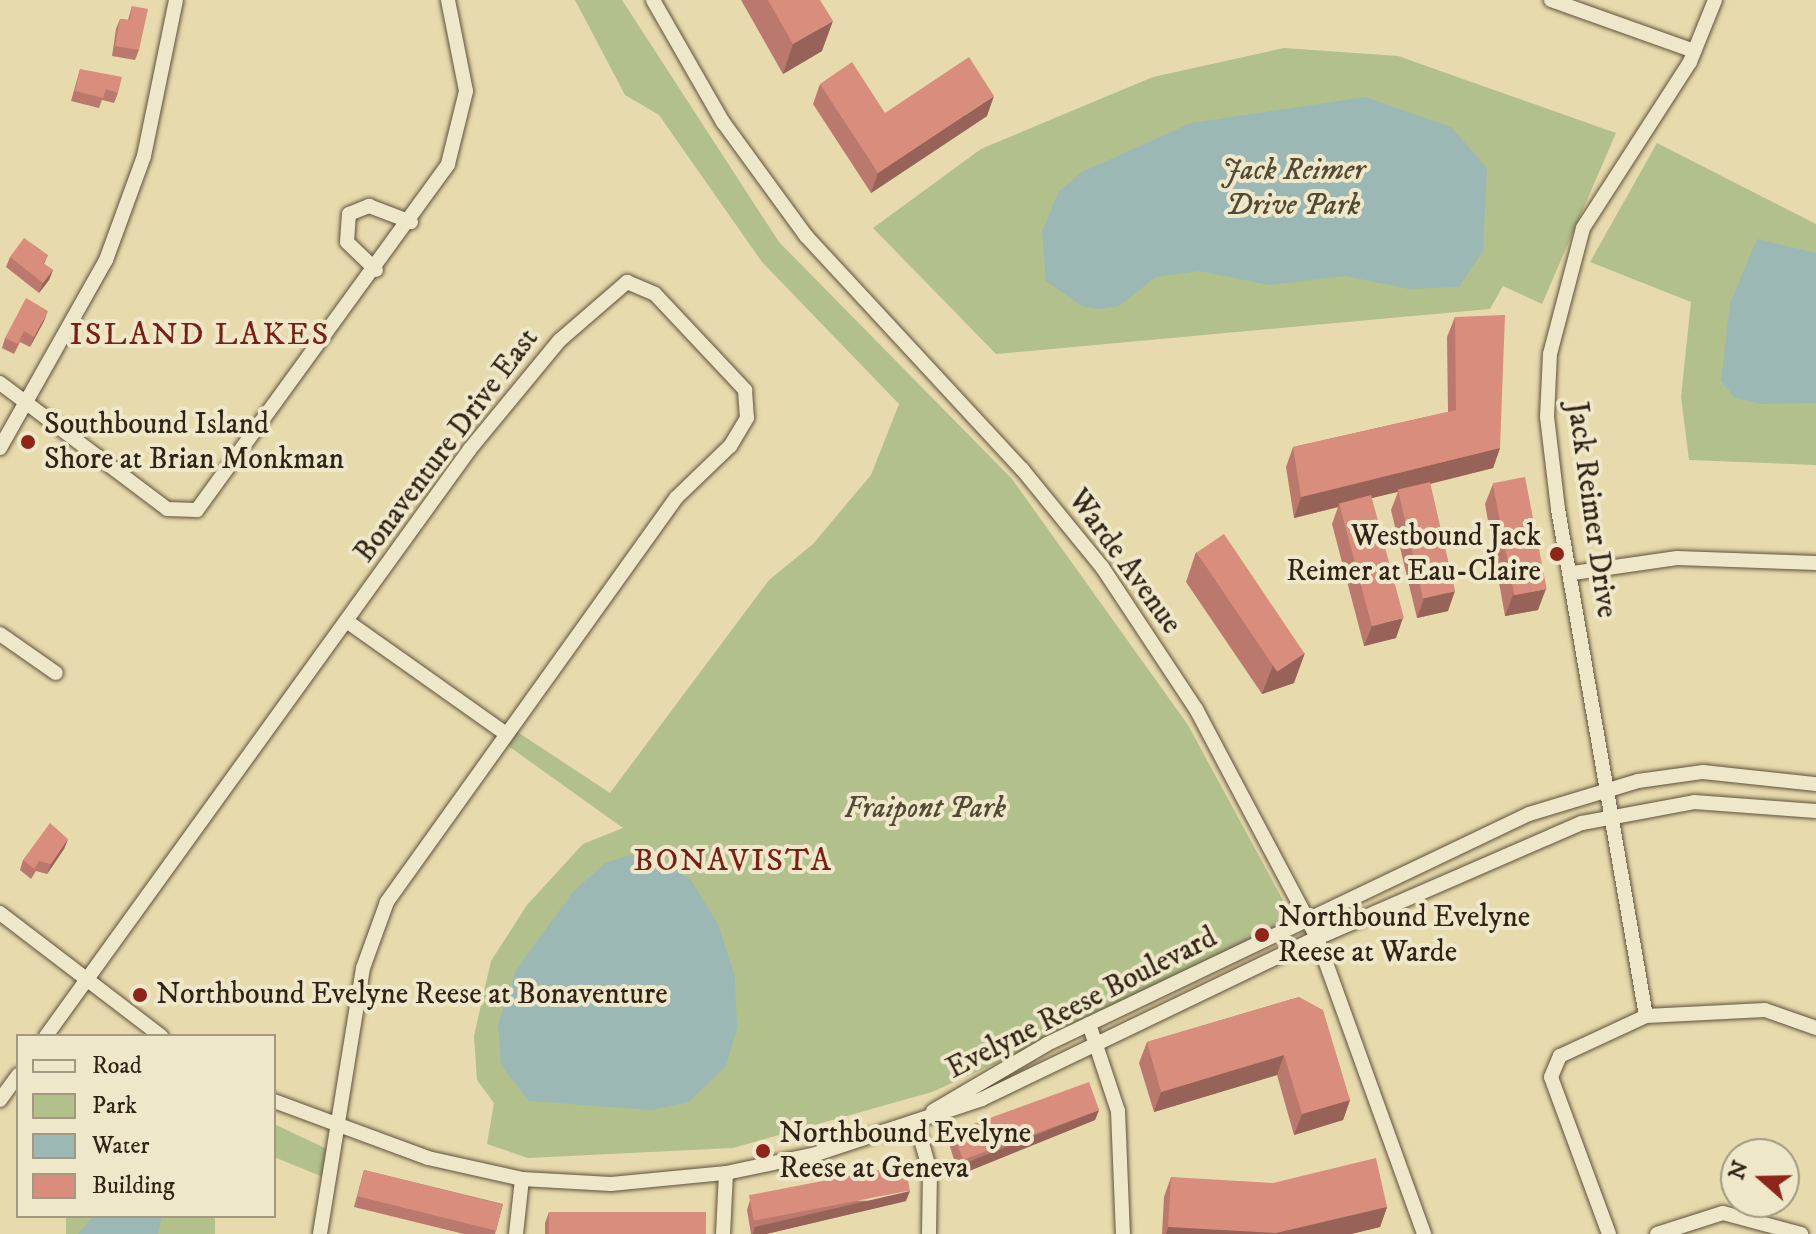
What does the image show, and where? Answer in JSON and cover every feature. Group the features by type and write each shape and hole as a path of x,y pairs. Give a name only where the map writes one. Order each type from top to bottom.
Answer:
{"street":[{"path":"0,448 30,405 129,201 176,0"},
{"path":"0,383 167,509 197,510 411,222 448,164 463,119 463,59 448,0"},
{"name":"Warde Avenue","path":"653,0 723,122 806,236 1102,567 1196,709 1317,938 1424,1234"},
{"path":"1551,0 1694,51"},
{"name":"Jack Reimer Drive","path":"1646,1016 1609,816 1547,417 1561,295 1583,228 1694,51 1715,0"},
{"path":"376,270 347,242 349,214 369,206 411,222"},
{"name":"Bonaventure Drive East","path":"47,1034 470,449 560,340 627,282 655,294 745,390 747,418 730,446 676,498 387,902 363,968 320,1234"},
{"path":"1573,573 1677,558 1816,563"},
{"path":"348,622 505,733"},
{"path":"0,634 56,673"},
{"name":"Evelyne Reese Boulevard","path":"916,1122 970,1085 1089,1024 1529,814 1605,791 1703,772 1816,784"},
{"name":"Evelyne Reese Boulevard","path":"276,1102 337,1128 522,1179 611,1184 726,1173 916,1122 1099,1048 1317,938 1535,840 1609,816 1694,802 1816,811"},
{"path":"0,913 158,1034"},
{"path":"1609,1234 1551,1077 1560,1056 1646,1016 1765,1010 1816,1028"},
{"path":"1089,1024 1118,1111 1123,1234"},
{"path":"0,1100 16,1078"},
{"path":"916,1122 930,1171 929,1234"},
{"path":"723,1234 726,1173"},
{"path":"516,1234 522,1179"},
{"path":"1657,1234 1723,1213 1801,1234"}],"green space":[{"name":"Fraipont Park","path":"575,0 622,0 779,242 1012,479 1188,725 1298,928 932,1092 733,1148 528,1158 487,1144 494,1103 477,1080 474,1036 491,961 527,905 583,844 623,828 507,745 516,731 610,793 769,580 813,544 871,475 899,404 762,262 659,115 625,95"},
{"name":"Jack Reimer Drive Park","path":"1284,48 1398,56 1616,133 1542,304 1503,286 1490,309 996,354 873,228 981,149 1153,77"},
{"path":"1657,143 1816,224 1816,465 1689,460 1681,397 1691,302 1590,262"},
{"path":"276,1125 327,1149 323,1177 276,1158"},
{"path":"66,1218 215,1218 215,1234 66,1234"}],"water":[{"path":"1365,97 1451,127 1487,168 1483,251 1459,287 1409,289 1345,276 1270,285 1199,271 1156,277 1119,306 1099,309 1081,306 1046,281 1042,231 1059,191 1082,172 1191,123"},
{"path":"1757,239 1816,253 1816,403 1762,404 1735,398 1721,381 1730,303"},
{"path":"630,855 660,860 691,880 718,924 735,977 737,1028 726,1066 689,1102 651,1110 529,1101 501,1065 498,1024 516,970 573,892 605,863"},
{"path":"91,1218 161,1218 158,1234 78,1234"}],"building":[{"path":"768,0 820,0 833,21 793,44"},
{"path":"132,6 148,9 139,50 115,46 120,19 130,20"},
{"path":"969,57 994,96 878,173 820,84 852,62 885,113"},
{"path":"80,69 122,77 118,93 106,89 103,98 75,91"},
{"path":"24,238 48,255 43,263 53,270 43,283 10,257"},
{"path":"26,298 48,311 34,337 24,331 18,344 5,338"},
{"path":"1505,315 1500,448 1301,497 1293,447 1456,410 1455,317"},
{"path":"1525,477 1547,589 1514,595 1493,483"},
{"path":"1430,482 1455,591 1423,599 1398,489"},
{"path":"1371,495 1404,618 1372,626 1339,504"},
{"path":"1224,534 1305,653 1277,672 1197,552"},
{"path":"50,823 68,839 51,864 39,861 34,869 23,860"},
{"path":"1299,997 1323,1010 1350,1100 1302,1114 1284,1055 1161,1092 1147,1042"},
{"path":"1089,1082 1099,1110 963,1160 953,1132"},
{"path":"1376,1158 1387,1207 1276,1233 1168,1227 1171,1177 1273,1183"},
{"path":"905,1165 910,1191 754,1221 749,1195"},
{"path":"364,1170 503,1205 496,1231 357,1196"},
{"path":"549,1212 706,1212 706,1234 549,1234"}],"place":[{"name":"Southbound Island Shore at Brian Monkman","path":"28,442"},
{"name":"Westbound Jack Reimer at Eau-Claire","path":"1557,554"},
{"name":"Northbound Evelyne Reese at Warde","path":"1262,935"},
{"name":"Northbound Evelyne Reese at Bonaventure","path":"140,995"},
{"name":"Northbound Evelyne Reese at Geneva","path":"763,1151"}],"district":[{"name":"ISLAND LAKES","path":"200,335"},
{"name":"BONAVISTA","path":"733,861"}]}
